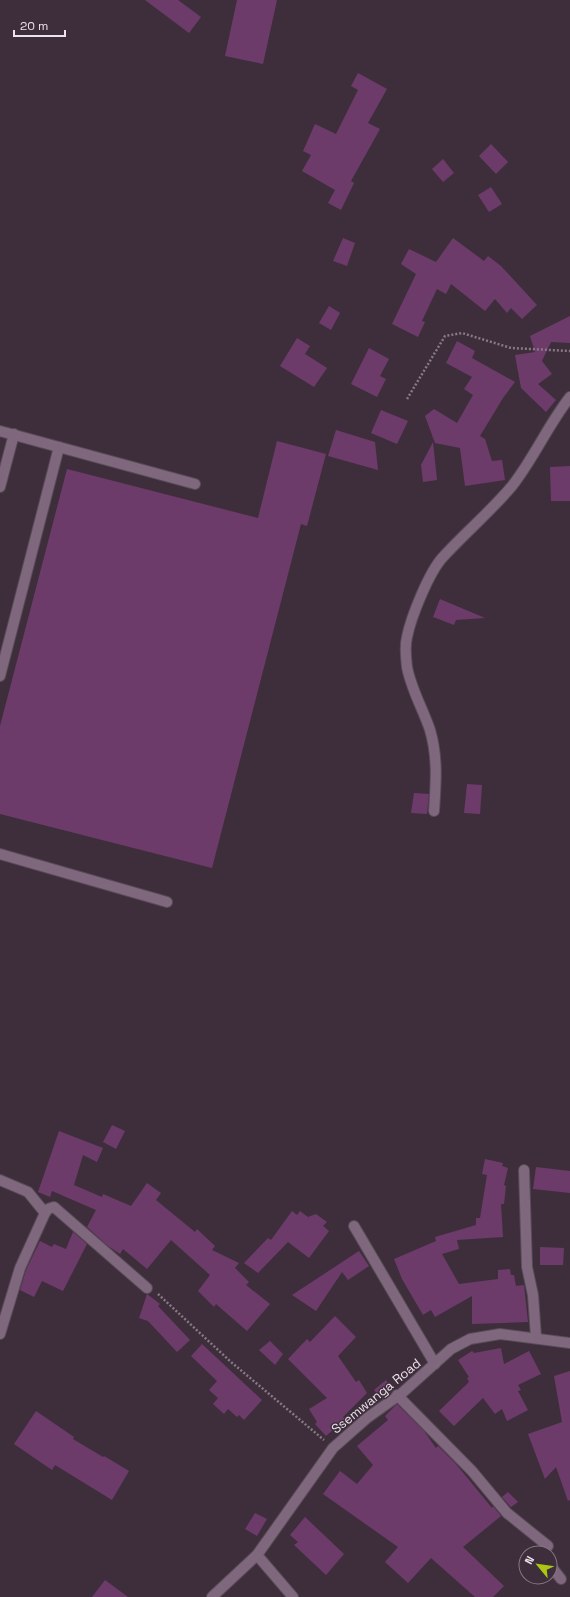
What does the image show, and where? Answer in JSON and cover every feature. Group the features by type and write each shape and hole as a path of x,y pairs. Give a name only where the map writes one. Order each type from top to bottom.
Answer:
{"street":[{"path":"434,811 436,778 435,753 429,729 417,700 407,667 407,638 411,625 425,587 441,558 511,486 532,459 554,419 570,398"},
{"path":"0,430 195,484"},
{"path":"0,487 14,434"},
{"path":"0,676 59,447"},
{"path":"0,854 167,902"},
{"path":"524,1170 527,1268 533,1295 536,1337"},
{"path":"0,1180 28,1192 45,1213"},
{"path":"0,1334 20,1268 45,1213 48,1209 54,1207 147,1288"},
{"path":"354,1226 436,1364"},
{"name":"Ssemwanga Road","path":"212,1597 257,1555 333,1448 367,1418 436,1364 451,1349 470,1339 500,1334 536,1337 570,1343"},
{"path":"397,1395 472,1471 507,1512 547,1545"},
{"path":"257,1555 293,1597"},
{"path":"558,1575 561,1579"}],"path":[{"path":"407,399 445,336 462,333 512,348 570,351"},
{"path":"147,1288 160,1295 226,1357 333,1448"}],"building":[{"path":"145,0 178,0 201,17 189,33"},
{"path":"237,0 277,0 263,64 225,56"},
{"path":"358,73 387,89 368,123 380,129 351,181 354,183 341,210 328,203 335,190 302,171 311,155 303,151 315,124 336,134 358,90 351,86"},
{"path":"491,144 508,162 496,174 479,156"},
{"path":"443,159 454,173 443,182 432,169"},
{"path":"491,187 502,204 489,212 478,195"},
{"path":"343,238 355,243 347,266 333,261"},
{"path":"453,238 484,261 488,256 501,266 537,305 522,319 511,308 507,313 495,299 485,311 451,284 446,294 437,289 422,321 425,322 418,337 392,324 416,274 401,264 409,249 436,262"},
{"path":"329,306 340,313 331,330 319,323"},
{"path":"570,316 570,343 551,342 542,361 552,374 538,384 556,400 546,412 521,388 515,355 535,352 530,336"},
{"path":"297,338 310,346 305,354 327,368 314,387 280,366"},
{"path":"457,341 475,351 472,358 515,382 503,398 480,436 485,439 492,461 502,460 505,480 465,486 460,448 435,443 425,416 434,409 457,423 473,395 464,389 472,377 446,363"},
{"path":"369,348 389,359 380,376 386,379 377,397 351,384"},
{"path":"381,410 408,421 397,444 371,433"},
{"path":"336,430 375,442 378,470 328,456"},
{"path":"277,441 326,454 307,526 301,524 212,868 0,814 0,726 67,469 258,518"},
{"path":"433,442 437,480 423,482 421,465"},
{"path":"570,466 570,501 551,501 550,467"},
{"path":"440,599 485,618 456,620 454,625 433,617"},
{"path":"467,784 482,785 480,814 464,813"},
{"path":"414,793 429,794 427,814 411,813"},
{"path":"112,1125 125,1131 116,1149 103,1142"},
{"path":"59,1131 103,1148 97,1162 83,1155 74,1185 102,1197 103,1194 131,1206 147,1183 161,1193 156,1200 195,1232 197,1229 215,1246 212,1250 239,1263 235,1268 249,1282 246,1285 270,1304 247,1331 216,1304 214,1307 198,1291 210,1275 171,1240 147,1269 123,1249 120,1254 108,1246 87,1227 96,1210 52,1191 50,1197 38,1192"},
{"path":"485,1159 503,1163 502,1166 508,1168 504,1185 506,1186 504,1204 501,1204 503,1237 457,1240 459,1249 442,1254 459,1284 498,1279 498,1270 510,1269 511,1275 514,1275 516,1286 524,1285 528,1322 472,1324 472,1296 435,1317 431,1310 423,1315 402,1279 394,1259 436,1241 435,1237 476,1225 476,1218 480,1218 487,1175 482,1174"},
{"path":"536,1167 570,1171 570,1193 533,1189"},
{"path":"292,1211 297,1215 300,1211 308,1217 316,1214 327,1222 323,1226 329,1231 309,1258 288,1242 258,1273 244,1263 268,1238 271,1240"},
{"path":"73,1232 87,1244 63,1291 42,1281 34,1297 20,1290 26,1270 40,1241 52,1247 54,1244 66,1249"},
{"path":"540,1247 564,1248 563,1265 540,1265"},
{"path":"359,1251 369,1266 348,1280 342,1272 316,1311 292,1295"},
{"path":"147,1294 160,1304 158,1306 190,1340 177,1352 148,1321 139,1318"},
{"path":"335,1316 356,1337 338,1356 356,1382 359,1380 367,1393 343,1417 345,1419 326,1436 315,1424 317,1422 309,1409 327,1398 288,1359 307,1339 310,1342"},
{"path":"270,1341 283,1354 275,1365 259,1350"},
{"path":"202,1344 262,1400 244,1420 239,1415 237,1417 228,1409 224,1414 213,1404 218,1398 209,1390 217,1381 191,1356"},
{"path":"501,1348 504,1364 529,1351 541,1374 518,1385 521,1390 518,1391 528,1410 507,1421 502,1409 495,1414 483,1398 454,1426 439,1411 469,1382 467,1378 469,1377 458,1360 472,1351 474,1353"},
{"path":"570,1371 570,1500 568,1501 556,1467 545,1479 528,1434 562,1422 554,1376"},
{"path":"386,1380 393,1390 382,1399 374,1390"},
{"path":"397,1404 424,1431 436,1448 438,1446 456,1464 492,1508 493,1506 501,1516 463,1547 504,1586 493,1597 475,1597 431,1558 408,1583 385,1562 398,1547 323,1494 340,1471 357,1484 373,1465 357,1446 388,1420 385,1416"},
{"path":"36,1411 74,1437 73,1439 129,1471 112,1500 55,1465 52,1470 14,1444"},
{"path":"508,1492 518,1502 511,1507 502,1497"},
{"path":"255,1513 267,1519 257,1536 245,1529"},
{"path":"305,1517 344,1554 326,1575 294,1545 298,1542 290,1535"},
{"path":"105,1580 128,1597 92,1597"}]}
